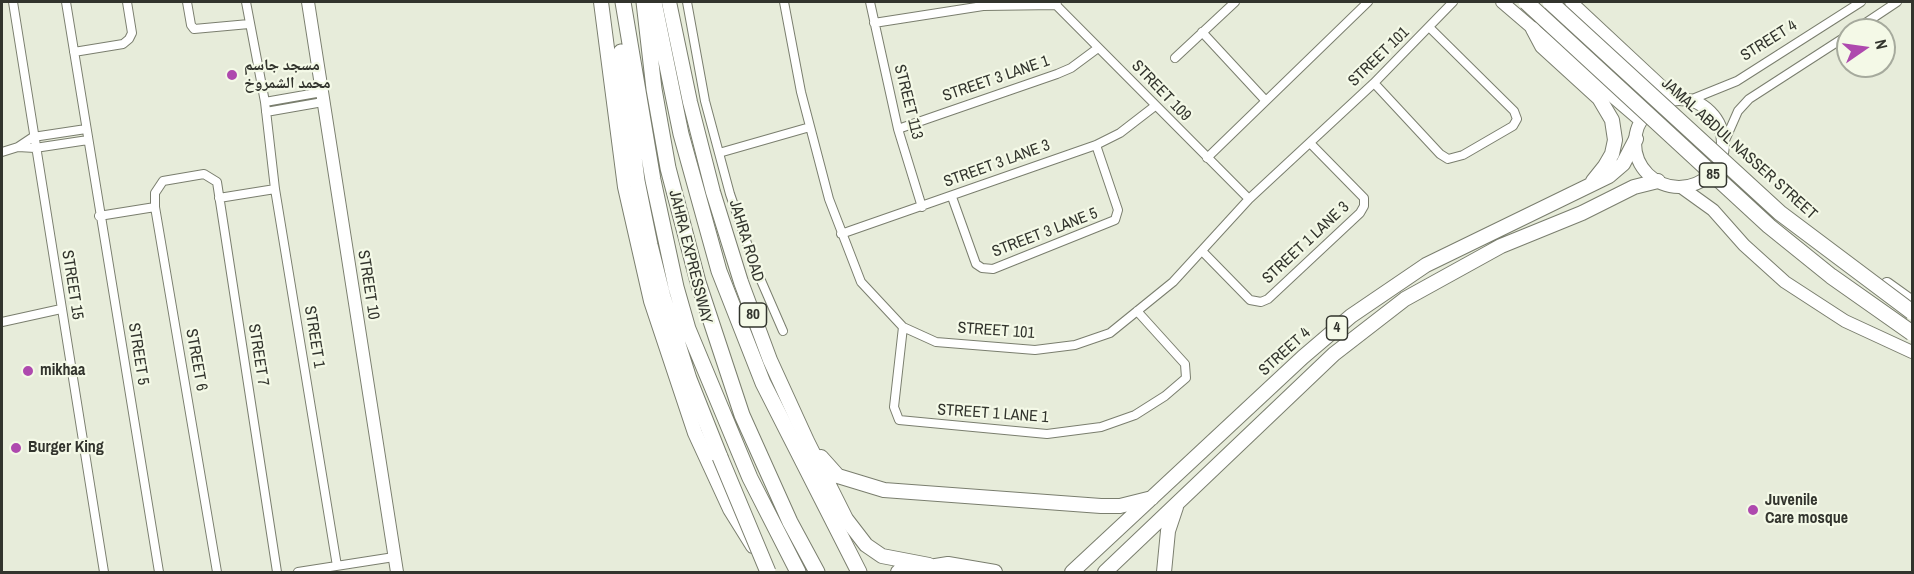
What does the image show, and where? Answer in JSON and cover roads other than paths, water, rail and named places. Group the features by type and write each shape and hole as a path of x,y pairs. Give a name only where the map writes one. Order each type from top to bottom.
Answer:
{"highway":[{"name":"JAHRA EXPRESSWAY","path":"621,2 653,180 676,287 688,329 736,447 769,519 798,573"},
{"path":"621,2 619,24 629,125 650,245 663,297 689,379 768,573"},
{"name":"JAHRA EXPRESSWAY","path":"644,2 656,99 675,198 714,332 752,438 790,522 817,573"},
{"path":"654,2 681,134 719,271 763,383 859,573"},
{"name":"85","path":"1526,2 1768,226 1831,276 1912,333"},
{"name":"JAMAL ABDUL NASSER STREET","path":"1550,2 1780,213 1912,312"}],"main road":[{"name":"STREET 10","path":"308,2 397,573"},
{"path":"601,2 625,187 651,301 679,389 713,475 743,531 773,573"},
{"name":"JAHRA ROAD","path":"669,2 696,124 741,282 770,360 807,441 846,519 866,545 882,556 929,565"},
{"path":"1502,2 1641,121 1656,106 1675,99 1690,100 1705,107 1716,119 1723,147 1797,219 1912,302"},
{"path":"1571,2 1675,99"},
{"path":"1533,29 1542,46 1603,103 1614,126 1615,140 1609,160 1596,178 1575,194"},
{"name":"4","path":"1636,139 1641,121"},
{"path":"1636,139 1636,150 1642,166 1658,181 1681,187 1713,210 1744,245 1785,282 1845,321 1912,352"},
{"name":"STREET 4","path":"1072,573 1303,357 1351,316 1391,287 1467,242 1575,194 1609,176 1623,164 1636,139"},
{"path":"1681,187 1700,182 1711,174 1723,147"},
{"name":"STREET 4","path":"1105,573 1334,354 1405,299 1501,246 1582,213 1634,187 1658,181"},
{"path":"807,441 838,476 884,490 1101,506 1120,506 1154,497"},
{"path":"1164,573 1168,531 1179,503"},
{"path":"1126,524 1125,532 1129,538 1140,539"},
{"name":"80","path":"898,573 929,565 966,565 995,573"}],"street":[{"name":"STREET 15","path":"12,2 104,573"},
{"name":"STREET 5","path":"66,2 99,216 159,573"},
{"path":"74,52 123,44 129,39 132,33 127,2"},
{"path":"187,2 191,25 194,29 249,24"},
{"name":"STREET 1","path":"246,2 265,102 275,189 337,566"},
{"path":"687,2 705,101 719,153 756,269 783,331"},
{"name":"STREET 101","path":"783,2 810,127 841,234 861,282 886,312 903,327 936,342 1035,350 1075,345 1110,333 1173,282 1203,252 1249,199 1311,144 1430,28 1453,2"},
{"name":"STREET 113","path":"870,2 898,129 922,207"},
{"path":"1174,58 1235,2"},
{"path":"1207,158 1368,2"},
{"name":"STREET 4","path":"1690,100 1737,81 1861,2"},
{"path":"1873,18 1897,2"},
{"path":"874,23 983,6 1055,3"},
{"name":"STREET 109","path":"1055,3 1249,199"},
{"path":"1374,83 1440,154 1449,159 1463,155 1514,126 1517,119 1514,111 1430,28"},
{"path":"1202,32 1265,100"},
{"path":"1723,147 1738,111 1749,99 1836,43"},
{"name":"STREET 3 LANE 1","path":"898,129 1057,74 1071,68 1098,48"},
{"path":"265,102 322,97"},
{"path":"266,112 322,97"},
{"name":"STREET 3 LANE 3","path":"841,234 1096,145 1119,133 1155,106"},
{"path":"719,153 810,127"},
{"path":"2,152 18,147 33,137 86,129"},
{"path":"18,147 35,148 88,140"},
{"name":"STREET 1 LANE 3","path":"1203,252 1250,300 1261,302 1268,299 1360,213 1364,206 1364,198 1311,144"},
{"name":"STREET 3 LANE 5","path":"952,197 976,264 986,269 993,269 1115,220 1118,210 1096,145"},
{"path":"99,216 155,207 154,193 163,181 204,174 217,182 219,198 275,189"},
{"name":"STREET 7","path":"219,198 277,573"},
{"name":"STREET 6","path":"155,207 217,573"},
{"path":"2,322 61,309"},
{"name":"STREET 1 LANE 1","path":"903,327 894,407 899,420 1047,434 1101,427 1135,415 1165,396 1186,378 1185,364 1137,311"},
{"path":"298,573 394,556"}],"place":[{"name":"مسجد جاسم محمد الشمروخ","path":"232,75"},
{"name":"mikhaa","path":"28,371"},
{"name":"Burger King","path":"16,448"},
{"name":"Juvenile Care mosque","path":"1753,510"}]}
